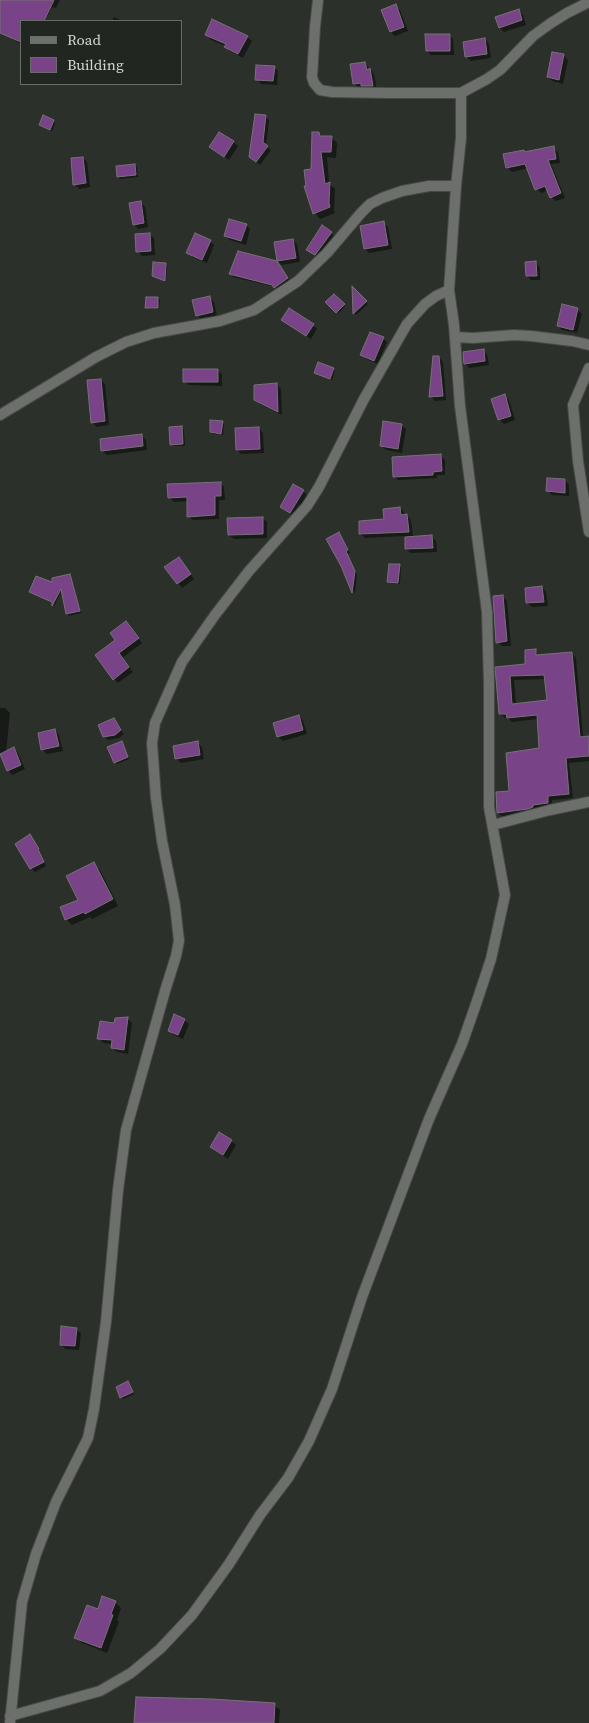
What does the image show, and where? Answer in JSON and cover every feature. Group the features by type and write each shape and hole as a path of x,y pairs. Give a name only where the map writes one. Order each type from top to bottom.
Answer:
{"street":[{"path":"318,0 312,77 316,87 320,90 332,92 387,93 461,93 500,70 533,36 551,23 589,2"},
{"path":"449,290 424,304 407,324 364,399 319,487 306,506 249,572 182,662 155,723 152,743 156,798 162,841 175,905 179,941 126,1130 118,1190 106,1322 88,1438 56,1502 36,1554 22,1602 10,1719 100,1691 131,1673 160,1649 192,1615 224,1572 260,1515 288,1478 309,1441 332,1389 362,1297 429,1119 462,1044 491,959 505,895 489,807 490,684 487,612 460,406 454,325 449,290 461,138 461,93"},
{"path":"0,415 96,357 126,342 154,333 220,321 254,310 298,281 327,253 370,204 402,191 429,186 456,186"},
{"path":"455,337 531,336 589,345"},
{"path":"589,368 573,405 578,461 589,532"},
{"path":"493,825 589,802"}],"building":[{"path":"0,0 54,0 44,20 20,20 20,42 0,33"},
{"path":"396,4 404,27 390,32 381,10"},
{"path":"519,9 522,20 499,28 495,17"},
{"path":"212,19 248,36 238,54 224,47 226,44 205,35"},
{"path":"425,34 450,34 450,51 426,51"},
{"path":"485,38 487,54 465,57 463,42"},
{"path":"552,52 564,54 559,80 547,77"},
{"path":"365,62 367,70 370,68 373,86 361,86 361,83 353,84 350,64"},
{"path":"256,65 275,66 273,81 255,80"},
{"path":"255,114 266,115 263,142 268,146 256,162 249,157"},
{"path":"43,115 54,120 50,130 39,125"},
{"path":"219,132 234,141 224,157 209,147"},
{"path":"312,132 319,132 320,136 332,136 331,152 321,152 325,184 330,182 330,207 313,214 304,186 306,186 304,170 311,169"},
{"path":"554,146 556,159 548,160 561,193 550,198 545,186 535,190 525,164 506,168 503,154"},
{"path":"83,157 86,183 73,185 71,158"},
{"path":"135,164 136,175 117,177 116,166"},
{"path":"141,201 144,223 133,225 129,203"},
{"path":"229,219 247,224 241,241 224,236"},
{"path":"384,221 388,245 364,249 360,226"},
{"path":"322,225 332,232 315,255 306,250"},
{"path":"150,233 151,251 136,252 135,234"},
{"path":"195,233 211,240 202,260 186,253"},
{"path":"293,239 296,258 277,261 274,242"},
{"path":"238,251 277,261 288,278 274,288 272,285 229,274"},
{"path":"536,261 537,276 526,276 525,262"},
{"path":"153,262 166,263 165,281 152,276"},
{"path":"352,286 367,301 353,314"},
{"path":"334,294 345,304 336,313 325,302"},
{"path":"210,296 213,312 196,316 192,300"},
{"path":"146,297 158,297 158,308 145,308"},
{"path":"562,304 578,308 573,330 557,326"},
{"path":"289,308 314,324 306,336 281,320"},
{"path":"370,332 384,337 374,361 360,355"},
{"path":"484,349 485,361 464,364 463,352"},
{"path":"433,356 439,356 443,396 429,397"},
{"path":"318,362 334,368 330,379 314,373"},
{"path":"183,369 218,369 218,382 183,382"},
{"path":"101,379 105,421 91,423 87,380"},
{"path":"277,383 278,412 254,400 254,385"},
{"path":"505,394 511,416 498,420 491,399"},
{"path":"210,420 223,421 221,434 210,432"},
{"path":"383,421 402,424 398,449 380,446"},
{"path":"182,426 183,444 170,445 169,427"},
{"path":"259,427 260,449 236,450 235,428"},
{"path":"142,434 143,446 101,451 100,439"},
{"path":"441,454 442,471 433,472 433,475 393,477 392,457"},
{"path":"547,478 565,479 565,493 546,491"},
{"path":"221,482 221,496 215,496 215,515 187,517 187,497 168,498 167,484"},
{"path":"293,484 304,490 290,513 280,507"},
{"path":"400,507 401,515 407,514 409,532 359,534 359,521 384,519 383,509"},
{"path":"263,517 263,534 228,535 227,518"},
{"path":"339,532 355,571 352,593 341,566 326,539"},
{"path":"432,535 433,548 405,549 405,537"},
{"path":"179,557 191,574 177,584 164,567"},
{"path":"389,564 400,564 398,583 387,582"},
{"path":"70,574 80,611 66,614 61,589 52,606 52,602 29,592 36,576 52,582 52,578"},
{"path":"542,586 544,602 526,603 525,588"},
{"path":"503,595 507,641 496,643 493,596"},
{"path":"126,621 139,638 119,653 129,667 113,680 95,655 115,640 110,633"},
{"path":"536,649 536,655 572,652 580,737 589,736 589,756 566,758 569,794 548,796 548,803 533,805 533,807 528,809 497,813 496,792 509,791 506,753 539,748 537,715 507,718 506,714 499,714 495,667 525,664 525,650","holes":["544,675 547,700 512,704 510,676"]},
{"path":"299,715 303,730 277,737 273,723"},
{"path":"114,718 121,730 115,735 103,737 98,725"},
{"path":"55,729 59,746 41,750 38,733"},
{"path":"122,741 128,757 114,763 107,747"},
{"path":"198,741 200,755 175,759 173,746"},
{"path":"14,747 21,765 7,771 0,754"},
{"path":"30,834 44,862 30,869 15,844"},
{"path":"94,862 113,899 85,914 84,912 65,920 60,907 78,900 66,876"},
{"path":"174,1014 185,1019 178,1035 168,1031"},
{"path":"128,1017 124,1050 111,1048 112,1040 97,1039 100,1021 114,1023 115,1018"},
{"path":"219,1132 232,1140 223,1155 210,1147"},
{"path":"61,1326 77,1328 75,1346 60,1345"},
{"path":"128,1381 133,1392 120,1398 116,1387"},
{"path":"102,1596 116,1601 101,1648 74,1638 87,1605 98,1609"},
{"path":"136,1697 275,1703 274,1723 134,1723"}]}
